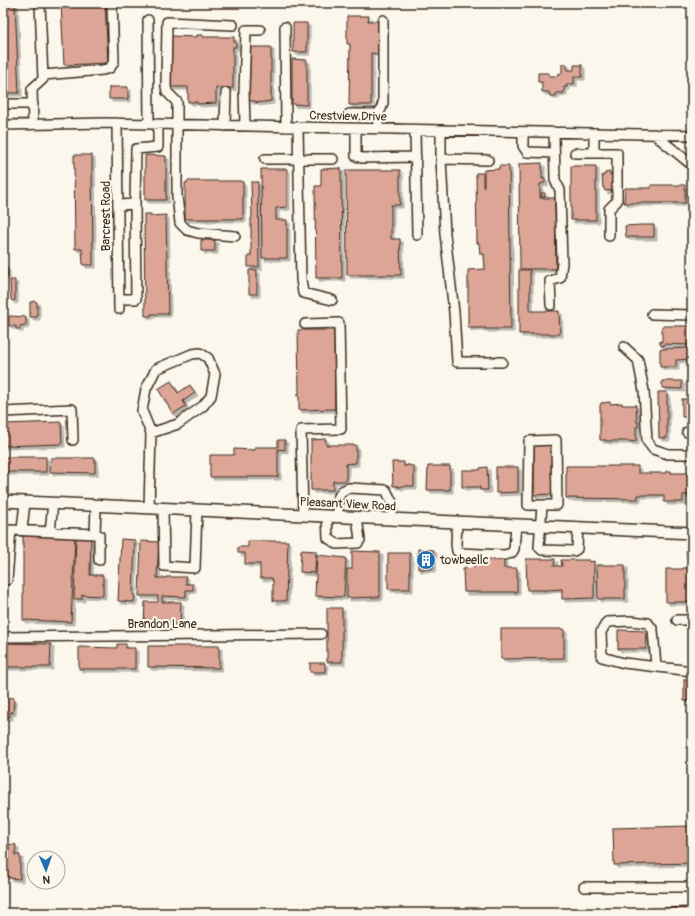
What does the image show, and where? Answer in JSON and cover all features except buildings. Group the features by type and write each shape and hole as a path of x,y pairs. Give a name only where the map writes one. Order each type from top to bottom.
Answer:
{"main road":[{"name":"Pleasant View Road","path":"3,501 692,533"}],"street":[{"path":"33,124 32,89 43,79 40,3"},
{"path":"42,75 103,70 110,68 114,61 112,3"},
{"path":"119,299 136,298 136,149 158,147 154,124 148,20"},
{"path":"378,129 378,114 383,103 383,20"},
{"path":"233,25 167,22 166,86 168,92 177,102 177,196 180,223 187,230 198,233 235,236"},
{"path":"285,27 286,127"},
{"path":"245,126 244,91 246,30 260,30"},
{"path":"225,126 226,93"},
{"path":"3,104 32,104"},
{"path":"349,114 378,114"},
{"name":"Crestview Drive","path":"3,125 117,123 692,135"},
{"name":"Barcrest Road","path":"117,123 119,309"},
{"path":"298,127 300,279 303,293 332,300"},
{"path":"356,128 356,156 362,158 416,157"},
{"path":"415,130 417,235"},
{"path":"441,130 445,234 454,312 457,362 502,362"},
{"path":"523,132 523,146 527,152 554,153"},
{"path":"551,305 550,281 560,278 562,263 560,190 555,180 554,132"},
{"path":"594,133 594,153"},
{"path":"654,134 692,166"},
{"path":"575,153 617,153 617,200 609,208 609,236"},
{"path":"265,159 334,159"},
{"path":"441,159 488,160"},
{"path":"118,205 135,204"},
{"path":"118,230 135,230"},
{"path":"118,272 136,272"},
{"path":"652,314 692,315"},
{"path":"303,515 301,430 341,429 339,324 305,324"},
{"path":"624,347 638,360 644,391 647,440 653,449 668,454 692,454"},
{"path":"149,508 151,433 142,411 146,389 156,369 192,354 200,354 208,358 215,374 212,396 203,406 178,424 151,433"},
{"path":"3,412 72,408 74,440"},
{"path":"529,440 556,440 556,505 542,505 528,505 529,440"},
{"path":"357,517 360,540 358,543 337,544 328,538 332,516 338,498 342,492 350,488 386,490 392,502 392,519"},
{"path":"22,530 25,502"},
{"path":"50,532 53,503"},
{"path":"95,534 96,505"},
{"path":"542,505 539,547 542,550 574,551 577,549 578,527"},
{"path":"163,508 164,566 195,568 197,510"},
{"path":"457,522 456,549 460,553 510,554 514,549 516,525"},
{"path":"3,580 7,580 7,530 99,535 99,560"},
{"path":"692,547 692,556"},
{"path":"677,620 692,620"},
{"path":"656,666 653,630 648,623 632,621 607,622 601,632 602,657 624,663 692,670"},
{"name":"Brandon Lane","path":"3,637 321,634"},
{"path":"584,887 692,887"}],"place":[{"name":"towbeellc","path":"426,560"}]}
